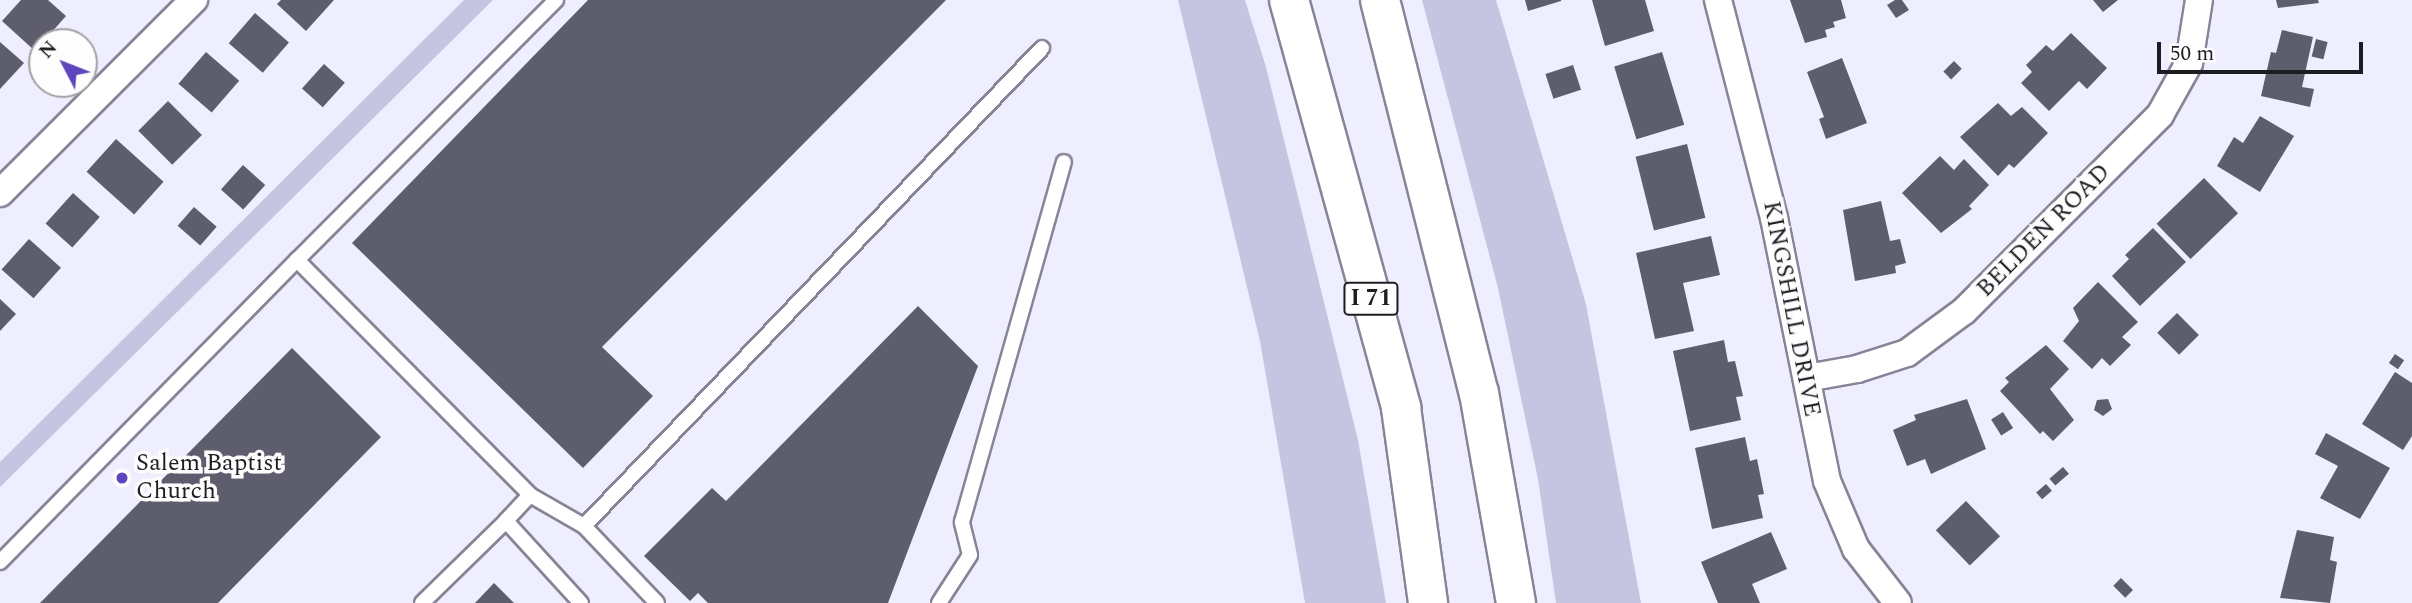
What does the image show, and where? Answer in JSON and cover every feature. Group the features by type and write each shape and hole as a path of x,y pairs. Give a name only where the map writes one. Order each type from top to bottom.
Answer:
{"highway":[{"name":"I 71","path":"1289,0 1401,408 1428,603"},
{"path":"1380,0 1479,393 1516,603"}],"street":[{"path":"0,194 194,0"},
{"name":"KINGSHILL DRIVE","path":"1718,0 1774,218 1807,378 1819,453 1837,512 1856,549 1898,603"},
{"name":"BELDEN ROAD","path":"1807,378 1857,369 1907,352 1964,311 2160,115 2189,63 2199,0"}],"lane":[{"path":"0,562 556,0"},
{"path":"584,526 1042,48"},
{"path":"939,603 970,555 962,522 1063,162"},
{"path":"297,260 530,495 584,526 657,603"},
{"path":"422,603 530,495"},
{"path":"506,521 581,603"}],"shaded area":[{"path":"464,0 493,0 0,487 0,462"},
{"path":"1178,0 1245,0 1266,67 1358,440 1386,603 1305,603 1260,341"},
{"path":"1422,0 1496,0 1586,304 1641,603 1556,603 1538,479 1498,288"}],"building":[{"path":"21,0 48,0 66,16 55,28 28,28 28,45 2,21"},
{"path":"281,0 334,0 306,31 277,4"},
{"path":"588,0 946,0 602,347 653,396 583,468 352,243"},
{"path":"1525,0 1561,0 1561,1 1528,11"},
{"path":"1592,0 1645,0 1654,31 1605,46"},
{"path":"1790,0 1841,0 1846,18 1833,22 1835,27 1825,30 1827,37 1805,43"},
{"path":"1895,0 1902,0 1909,10 1896,18 1887,5"},
{"path":"2093,0 2118,0 2103,12"},
{"path":"2276,0 2318,0 2319,3 2278,8"},
{"path":"255,13 289,43 263,73 229,43"},
{"path":"2282,30 2313,37 2302,87 2314,89 2310,107 2261,96 2271,52 2276,53"},
{"path":"2071,33 2107,68 2087,89 2079,81 2049,111 2021,83 2032,72 2026,65 2046,45 2053,51"},
{"path":"2316,39 2328,42 2323,59 2312,56"},
{"path":"0,42 24,63 0,89"},
{"path":"206,52 239,81 212,113 178,84"},
{"path":"1662,52 1684,125 1636,139 1614,67"},
{"path":"1842,58 1867,123 1826,139 1819,119 1824,117 1807,72"},
{"path":"1954,61 1962,69 1951,79 1943,72"},
{"path":"324,64 345,83 323,107 302,89"},
{"path":"1573,65 1581,90 1553,99 1545,74"},
{"path":"168,101 202,135 172,165 138,131"},
{"path":"1998,103 2011,116 2022,107 2048,133 2014,168 2009,164 1998,176 1960,137"},
{"path":"2260,116 2294,136 2260,192 2217,166 2234,137 2243,143"},
{"path":"116,139 164,182 134,215 87,172"},
{"path":"1687,144 1705,218 1654,231 1636,157"},
{"path":"1940,156 1954,170 1964,159 1989,185 1969,206 1972,209 1941,233 1902,193"},
{"path":"243,165 265,185 243,210 221,190"},
{"path":"2204,178 2238,213 2191,259 2157,224"},
{"path":"73,193 100,217 72,248 46,223"},
{"path":"1881,201 1890,241 1900,239 1906,263 1895,266 1896,273 1855,281 1843,210"},
{"path":"194,207 217,227 200,246 178,226"},
{"path":"2153,228 2186,262 2140,306 2112,276 2129,259 2125,255"},
{"path":"1711,236 1720,275 1683,283 1694,331 1655,339 1636,253"},
{"path":"29,239 61,268 34,298 2,269"},
{"path":"2098,282 2138,322 2122,337 2131,345 2110,366 2102,358 2092,369 2063,341 2079,321 2073,308"},
{"path":"0,299 16,314 0,331"},
{"path":"918,306 978,366 888,603 708,603 698,593 690,601 644,556 712,488 726,501"},
{"path":"2177,313 2199,335 2179,355 2157,333"},
{"path":"1724,340 1728,362 1735,361 1743,396 1736,397 1741,420 1690,431 1673,351"},
{"path":"2046,345 2069,369 2050,389 2074,420 2053,441 2043,431 2040,434 2000,391 2009,382 2005,378"},
{"path":"292,348 381,437 218,603 40,603"},
{"path":"2395,354 2404,360 2398,369 2389,363"},
{"path":"2395,372 2412,383 2412,436 2403,450 2362,424"},
{"path":"1967,399 1986,449 1931,474 1925,459 1907,466 1893,430 1916,420 1914,415"},
{"path":"2108,399 2112,409 2103,416 2094,410 2097,400"},
{"path":"2003,412 2013,428 2001,436 1991,419"},
{"path":"2326,433 2390,468 2360,519 2320,498 2338,466 2315,454"},
{"path":"1745,437 1750,461 1757,459 1764,494 1758,495 1763,518 1712,529 1695,448"},
{"path":"2063,467 2069,474 2055,486 2049,479"},
{"path":"2046,484 2052,491 2042,499 2036,493"},
{"path":"1966,501 2000,536 1970,565 1936,530"},
{"path":"2297,530 2334,537 2330,560 2337,562 2330,603 2280,598"},
{"path":"1771,532 1787,569 1752,584 1760,603 1718,603 1701,562"},
{"path":"2121,578 2133,590 2125,598 2113,586"},
{"path":"494,583 514,603 475,603"}],"place":[{"name":"Salem Baptist Church","path":"122,478"}]}
